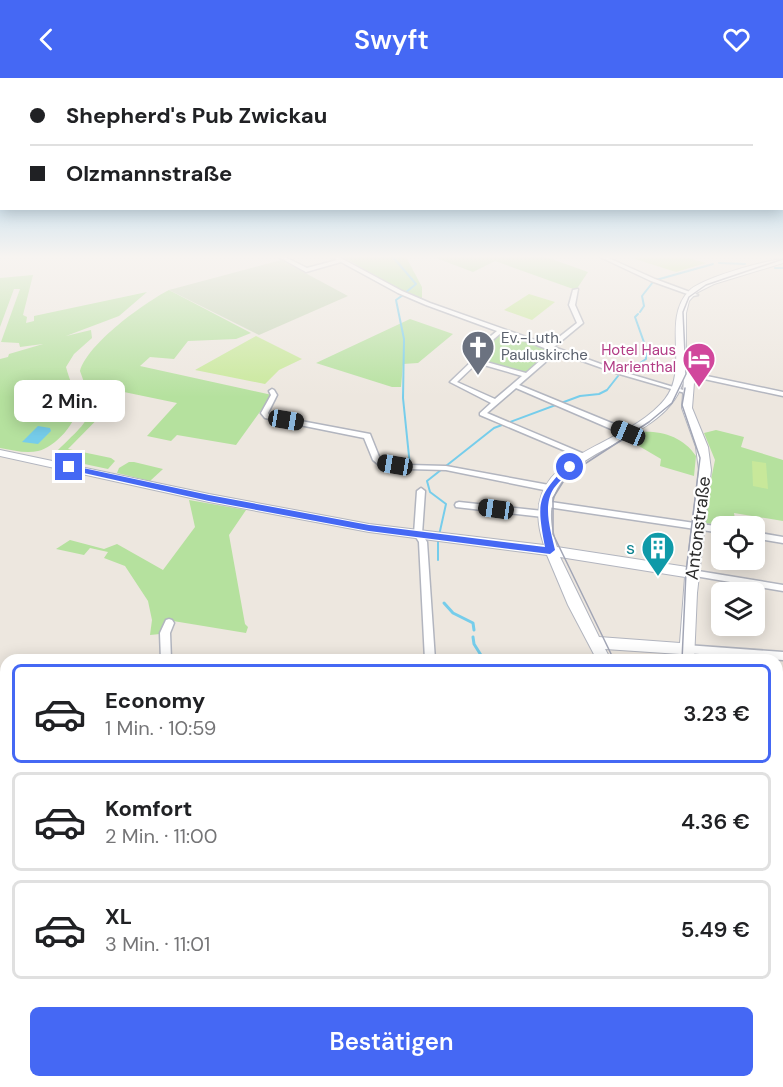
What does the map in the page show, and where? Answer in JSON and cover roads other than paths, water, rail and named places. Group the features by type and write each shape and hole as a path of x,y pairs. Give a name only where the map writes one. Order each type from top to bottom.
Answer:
{"main road":[{"path":"668,403 680,404 684,397 687,374 687,316 690,303"},
{"path":"601,654 550,550 544,509 549,488 585,456 628,433 668,403 684,397"},
{"name":"Antonstraße","path":"684,397 702,447 705,464 692,573 687,654"},
{"path":"0,453 216,500 369,528 550,550 692,573"},
{"path":"595,642 680,654"}],"street":[{"path":"427,303 684,397"},
{"path":"573,303 580,323 482,414 585,456"},
{"path":"495,402 453,382 476,361 477,350 501,330"},
{"path":"476,361 526,375"},
{"path":"687,374 783,394"},
{"path":"519,387 628,433"},
{"path":"272,391 274,395 264,413 267,417 367,436 377,460 382,463 408,467 448,468 549,488"},
{"path":"421,491 430,654"},
{"path":"459,505 544,509 711,528"},
{"path":"765,537 783,540"},
{"path":"692,573 783,588"},
{"path":"166,654 165,633 169,623"}],"water":[{"path":"38,426 50,428 51,431 38,444 22,442"}],"waterway":[{"path":"397,303 404,339 403,398 410,466"},
{"path":"640,312 643,303"},
{"path":"628,371 646,359 646,348 635,317 638,314"},
{"path":"438,560 438,540 446,504 430,492 427,481 494,428 580,396 599,394 607,390 618,376"},
{"path":"444,603 453,613 473,623 474,630"},
{"path":"473,637 474,644 480,654"}],"tram line":[{"path":"611,654 553,534 553,498 563,482 580,467 649,422 672,403 686,374 683,312 687,303"},
{"path":"682,654 686,572 700,458 682,405 685,388"}],"place":[{"name":"Ev.-Luth. Pauluskirche","path":"478,376"},
{"name":"Hotel Haus Marienthal","path":"699,388"},
{"name":"s","path":"658,577"}]}
